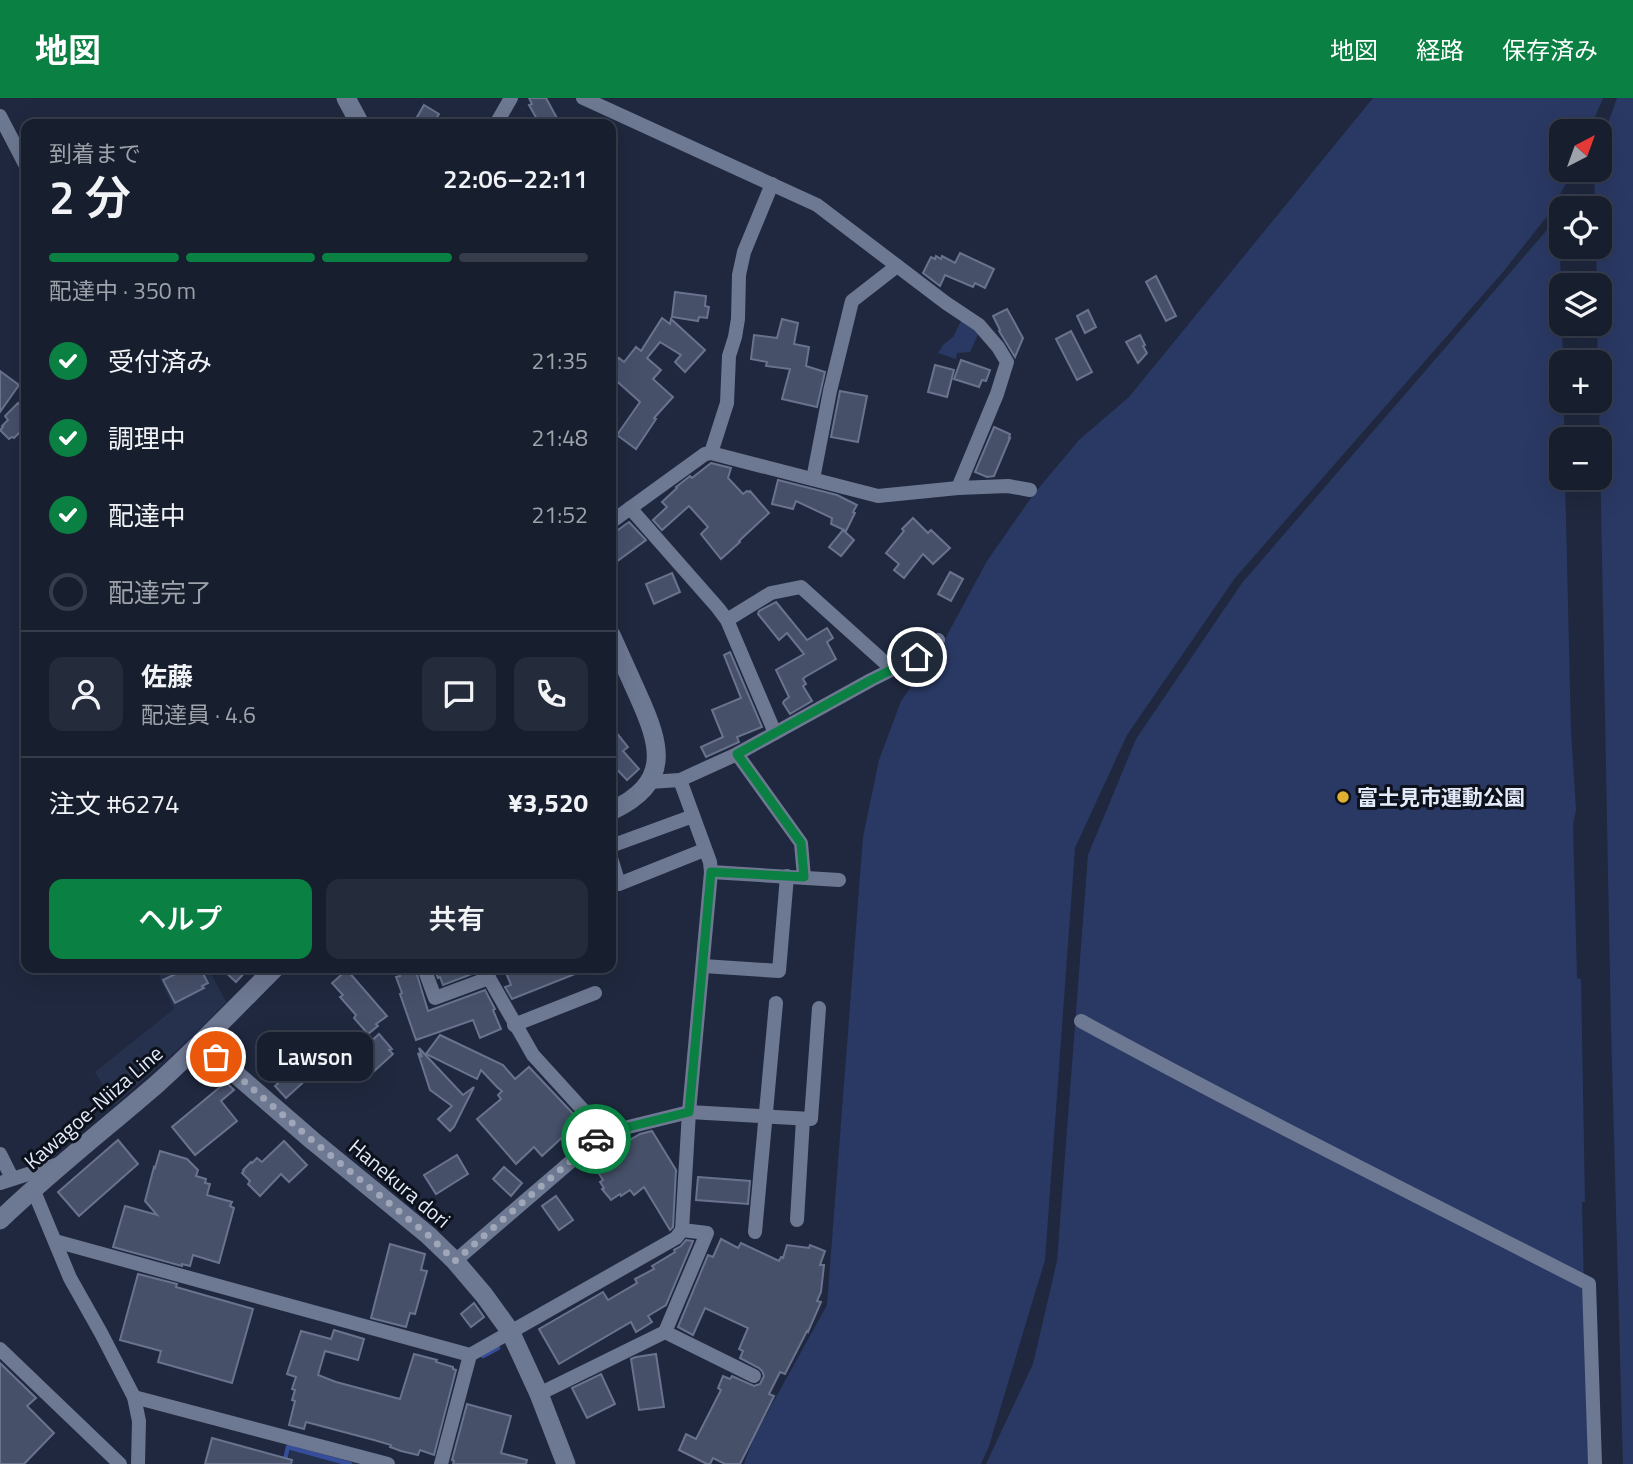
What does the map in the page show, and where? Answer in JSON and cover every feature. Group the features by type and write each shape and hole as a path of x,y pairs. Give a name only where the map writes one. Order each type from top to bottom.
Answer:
{"main road":[{"path":"346,98 357,119"},
{"path":"616,646 655,736 657,753 656,767 649,782 638,794 616,809"},
{"name":"Kawagoe-Niiza Line","path":"0,1220 61,1163 109,1125 201,1044 270,973"},
{"name":"Hanekura dori","path":"201,1044 313,1141 428,1235 455,1261 510,1331 539,1394 566,1464"}],"street":[{"path":"499,119 512,98"},
{"path":"583,98 817,205 978,325 998,347 1007,362 997,394 958,488"},
{"path":"0,116 21,156"},
{"path":"711,453 727,403 729,356 738,318 739,275 744,252 772,184"},
{"path":"813,479 852,301 897,266"},
{"path":"616,518 705,454 711,453 878,496 1008,486 1030,490"},
{"path":"630,508 727,620 775,733"},
{"path":"727,620 771,593 801,587 892,669"},
{"path":"649,782 680,780 737,754 917,657 938,640"},
{"path":"737,754 801,843 804,877"},
{"path":"441,1464 470,1355 676,1238 682,1230 689,1112 711,872 710,862 680,780"},
{"path":"616,844 693,816"},
{"path":"616,874 619,884 704,850"},
{"path":"711,872 839,880"},
{"path":"703,966 779,971 787,876"},
{"path":"426,973 435,998 487,973 533,1055 604,1133"},
{"path":"514,1024 595,993"},
{"path":"755,1232 776,1003"},
{"path":"455,1261 604,1133 689,1112 811,1119 818,1008"},
{"path":"1081,1021 1589,1284 1595,1464"},
{"path":"797,1220 803,1119"},
{"path":"0,1154 6,1181 61,1163"},
{"path":"33,1189 70,1278 134,1397 139,1422 138,1464"},
{"path":"539,1394 665,1332 707,1233 682,1230"},
{"path":"55,1241 470,1355"},
{"path":"665,1332 754,1376"},
{"path":"0,1349 120,1464"},
{"path":"134,1397 388,1464"}],"shaded area":[{"path":"1373,98 1603,98 1594,119 1549,119 1549,182 1567,182 1559,196 1549,196 1548,215 1503,272 1235,578 1127,735 1075,848 1045,1260 989,1446 981,1464 744,1464 754,1437 827,1305 863,837 879,760 901,701 945,639 987,561 1033,495 1079,440 1129,397"},
{"path":"1617,98 1633,98 1633,1464 1623,1464 1611,1029 1601,490 1612,490 1612,427 1599,427 1599,413 1612,413 1612,350 1598,350 1597,336 1612,336 1612,273 1597,273 1596,259 1612,259 1612,196 1595,196 1594,182 1612,182 1612,119 1610,119"},
{"name":"富士見市運動公園","path":"1549,228 1549,259 1560,259 1561,273 1549,273 1549,336 1562,336 1563,350 1549,350 1549,413 1564,413 1564,427 1549,427 1549,490 1565,490 1571,731 1576,810 1573,824 1577,978 1581,979 1585,1202 1582,1202 1588,1464 986,1464 1033,1364 1057,1261 1088,855 1136,739 1242,583"},
{"path":"963,317 979,332 970,352 957,353 956,359 938,353 953,337"},
{"path":"165,973 211,973 226,1002 196,1033 115,1105 95,1072 174,1009 159,976"},
{"path":"292,1446 358,1464 287,1464"}],"building":[{"path":"529,98 546,98 557,119 537,119 529,105 532,104"},
{"path":"424,105 439,114 436,119 416,119"},
{"path":"960,253 994,269 985,288 975,283 973,287 945,275 940,286 923,273 931,257 941,259 942,256 955,263"},
{"path":"1156,276 1176,316 1166,321 1146,282"},
{"path":"675,292 706,296 705,306 709,307 707,318 699,317 698,321 672,317"},
{"path":"1007,309 1023,338 1015,357 993,316"},
{"path":"1088,310 1096,327 1085,333 1077,316"},
{"path":"662,318 670,324 671,319 705,350 685,372 675,362 681,355 660,342 647,358 661,370 653,379 673,397 654,418 656,419 636,449 617,435 640,402 616,380 616,362 619,358 624,362 636,347 641,351"},
{"path":"782,319 798,323 794,344 809,347 806,366 825,372 817,407 782,399 790,369 766,366 767,362 751,359 754,335 777,338"},
{"path":"1071,331 1092,372 1077,380 1056,339"},
{"path":"1140,335 1147,353 1138,363 1126,342"},
{"path":"961,360 990,370 986,381 982,380 979,387 954,379"},
{"path":"935,365 954,370 947,397 928,392"},
{"path":"0,371 19,385 0,412"},
{"path":"840,391 867,396 858,442 831,437"},
{"path":"18,403 21,406 21,431 14,438 9,439 0,430 8,420 5,416"},
{"path":"994,427 1010,434 1010,438 994,476 987,477 975,472"},
{"path":"711,463 731,468 728,478 743,494 750,491 769,513 721,559 701,534 708,527 689,506 662,530 653,520 667,507 662,502 676,487"},
{"path":"778,480 837,495 857,505 846,531 831,524 832,518 796,501 793,509 772,504"},
{"path":"913,518 928,533 931,530 950,548 933,564 923,554 904,578 894,570 899,564 886,553"},
{"path":"629,522 646,540 616,562 616,531"},
{"path":"843,530 854,540 841,556 829,547"},
{"path":"950,572 963,579 951,601 938,594"},
{"path":"672,573 680,592 654,604 646,584"},
{"path":"776,602 807,640 827,628 833,638 827,642 836,659 803,679 806,684 803,686 812,701 790,714 783,703 789,697 776,670 804,654 787,633 779,640 758,614"},
{"path":"730,652 762,727 737,737 739,742 706,757 701,747 723,737 712,710 741,698 724,655"},
{"path":"616,732 628,747 623,751 639,769 627,780 616,768"},
{"path":"178,973 203,973 208,983 202,986 204,988 175,1003 163,980"},
{"path":"226,973 244,973 236,982"},
{"path":"344,973 350,973 387,1016 368,1034 354,1018 356,1015 332,983"},
{"path":"399,973 417,973 428,1011 485,990 501,1029 480,1038 473,1020 416,1040 400,994 402,993 396,977 400,976"},
{"path":"436,973 474,973 443,985 440,977 438,978"},
{"path":"506,973 577,973 512,999 505,987 511,985"},
{"path":"379,1034 393,1054 372,1073 356,1055"},
{"path":"440,1035 503,1065 515,1079 529,1067 580,1121 542,1156 534,1147 516,1164 477,1119 501,1099 498,1095 502,1091 481,1070 477,1079 426,1054"},
{"path":"419,1048 463,1095 474,1087 450,1131 438,1119 452,1106 430,1090 418,1053 422,1057"},
{"path":"298,1065 309,1077 286,1098 275,1086"},
{"path":"226,1082 234,1090 221,1101 237,1121 195,1155 172,1127"},
{"path":"652,1131 676,1170 673,1227 670,1230 644,1187 634,1195 630,1190 611,1200 602,1189 604,1188 600,1182 603,1180 589,1158 599,1151 603,1156 640,1134"},
{"path":"118,1140 138,1164 79,1216 58,1192"},
{"path":"284,1141 307,1165 289,1182 281,1174 260,1196 248,1184 250,1181 242,1173 243,1170 257,1158 262,1162"},
{"path":"160,1151 187,1159 198,1170 196,1176 206,1179 205,1183 210,1184 207,1195 232,1202 230,1206 234,1208 219,1263 193,1255 190,1266 182,1266 113,1247 125,1206 157,1215 145,1201"},
{"path":"457,1155 468,1174 436,1194 424,1175"},
{"path":"504,1167 522,1183 511,1196 493,1179"},
{"path":"698,1177 750,1181 748,1204 696,1200"},
{"path":"556,1196 573,1220 559,1230 542,1206"},
{"path":"721,1239 738,1248 741,1243 779,1261 783,1258 787,1245 809,1248 810,1245 825,1251 820,1265 824,1265 821,1292 817,1301 821,1302 785,1374 780,1372 769,1394 774,1396 740,1464 725,1464 713,1458 710,1464 707,1464 679,1450 686,1434 696,1439 721,1390 718,1388 723,1376 730,1379 732,1376 754,1386 760,1384 764,1376 759,1368 740,1358 743,1351 739,1349 748,1328 705,1308 693,1335 678,1327 708,1255 713,1257"},
{"path":"686,1240 693,1241 666,1305 648,1316 652,1322 636,1332 631,1322 559,1364 539,1329 603,1292 608,1300 637,1283 635,1279 654,1269 652,1266 675,1252"},
{"path":"390,1244 425,1254 421,1270 427,1271 415,1314 410,1313 406,1327 371,1318"},
{"path":"138,1274 253,1309 232,1383 158,1362 161,1351 120,1340"},
{"path":"474,1303 484,1317 471,1327 461,1314"},
{"path":"334,1330 364,1339 358,1360 325,1351 318,1375 336,1382 400,1399 414,1354 437,1360 436,1362 456,1370 434,1455 420,1450 418,1455 401,1451 390,1447 391,1445 306,1422 304,1429 289,1425 295,1401 292,1400 295,1390 292,1389 296,1377 287,1374 301,1331 331,1339"},
{"path":"656,1354 664,1407 639,1410 631,1359"},
{"path":"0,1363 36,1398 27,1406 54,1433 24,1464 0,1464"},
{"path":"601,1374 615,1404 587,1418 572,1388"},
{"path":"467,1404 511,1416 501,1453 527,1460 526,1464 453,1464"},
{"path":"212,1438 292,1460 291,1464 205,1464"}],"waterway":[{"path":"483,1356 498,1348"},
{"path":"284,1464 288,1447 350,1464"}],"way so far":[{"path":"216,1057 428,1235 455,1261 596,1139"}],"place":[{"name":"富士見市運動公園","path":"1343,797"},
{"name":"Lawson","path":"216,1057"}],"route":[{"path":"596,1139 604,1133 689,1112 711,872 804,877 801,843 737,754 917,657"}]}
